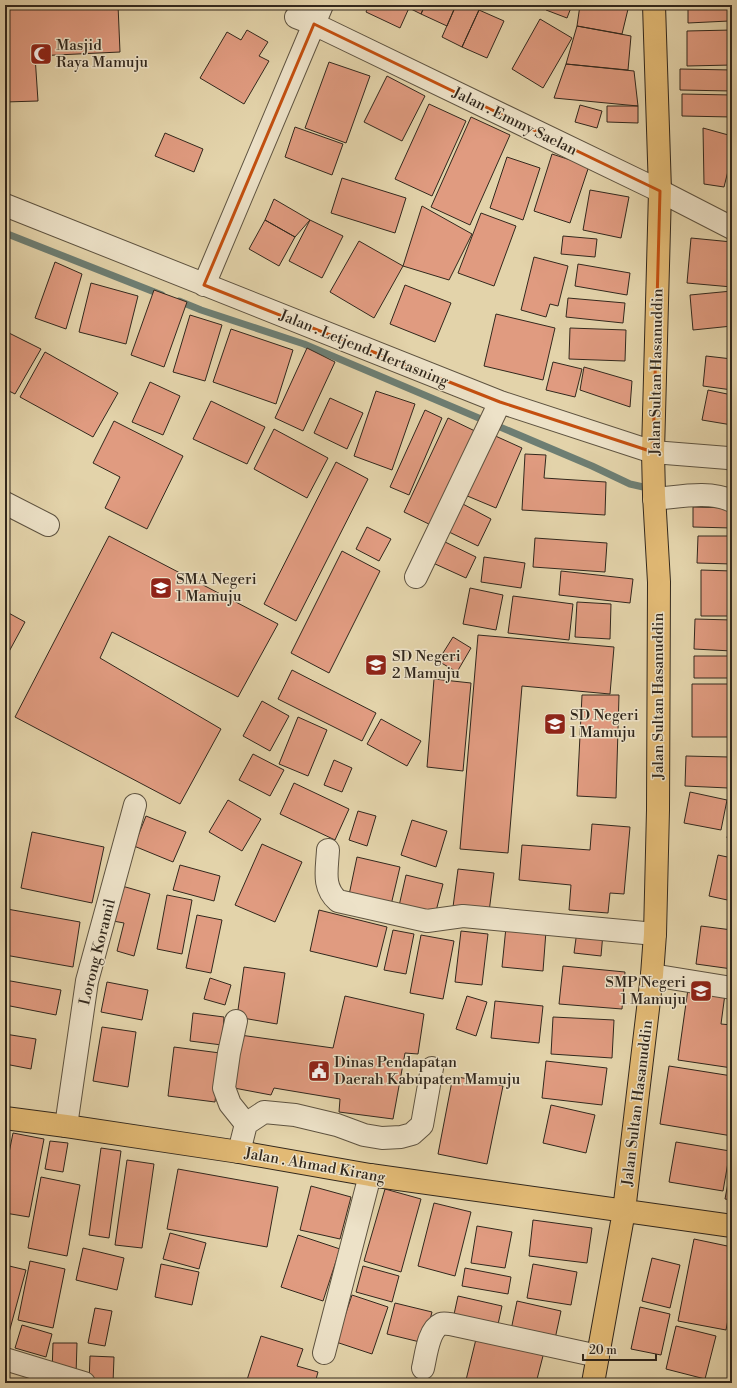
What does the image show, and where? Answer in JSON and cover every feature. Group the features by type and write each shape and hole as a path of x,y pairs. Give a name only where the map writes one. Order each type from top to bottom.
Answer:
{"main road":[{"name":"Jalan Sultan Hasanuddin","path":"592,1383 624,1211 652,975 655,934 658,802 659,582 653,459 660,191 654,5"},
{"name":"Jalan . Ahmad Kirang","path":"5,1118 239,1152 370,1175 732,1226"}],"street":[{"name":"Jalan . Emmy Saelan","path":"311,15 732,228"},
{"path":"204,285 311,15"},
{"name":"Jalan . Letjend. Hertasning","path":"5,205 500,402 653,459 732,459"},
{"path":"416,577 500,402"},
{"path":"654,497 701,495 720,497 732,501"},
{"path":"5,503 48,525"},
{"name":"Lorong Koramil","path":"66,1126 87,981 135,805"},
{"path":"328,850 327,885 331,895 338,901 427,921 463,916 655,934"},
{"path":"652,975 732,988"},
{"path":"236,1022 229,1053 224,1088 230,1104 246,1124"},
{"path":"239,1152 246,1124 264,1112 295,1115 337,1125 364,1135 382,1138 401,1137 412,1134 422,1125 432,1068"},
{"path":"324,1353 370,1175"},
{"path":"423,1368 431,1334 442,1324 450,1324 598,1356"},
{"path":"5,1359 84,1383"}],"highlighted area":[{"path":"314,24 660,191 653,452 500,402 204,285"}],"building":[{"name":"Masjid Raya Mamuju","path":"5,5 118,5 120,52 35,56 38,101 5,102"},
{"path":"369,5 425,5 421,14 409,8 400,28 366,12"},
{"path":"425,5 456,5 447,26 421,14"},
{"path":"456,5 468,5 479,10 462,47 442,37"},
{"path":"548,5 572,5 567,18 546,10"},
{"path":"580,5 629,5 622,34 577,26"},
{"path":"688,5 728,5 729,21 688,23"},
{"path":"479,10 504,21 487,58 462,47"},
{"path":"540,19 572,38 543,88 512,69"},
{"path":"577,26 631,36 628,70 566,64"},
{"path":"247,30 268,42 259,56 269,61 244,104 200,78 227,32 241,40"},
{"path":"732,30 732,65 687,66 687,31"},
{"path":"329,62 370,76 346,143 305,128"},
{"path":"566,64 634,71 638,106 554,98"},
{"path":"680,69 732,70 732,91 680,90"},
{"path":"387,76 425,96 402,141 364,122"},
{"path":"682,94 732,95 732,117 682,116"},
{"path":"429,104 466,121 432,196 395,179"},
{"path":"580,105 602,111 597,128 575,122"},
{"path":"607,106 638,106 638,123 607,122"},
{"path":"471,117 510,135 470,225 431,207"},
{"path":"295,127 343,144 332,175 285,157"},
{"path":"703,128 732,136 732,155 724,187 704,184"},
{"path":"165,133 203,149 194,172 155,156"},
{"path":"552,154 589,166 570,223 534,211"},
{"path":"507,157 540,168 523,220 490,208"},
{"path":"342,178 406,198 395,233 331,213"},
{"path":"590,190 629,197 621,238 583,230"},
{"path":"274,199 310,220 295,237 265,220"},
{"path":"422,206 472,234 449,280 403,266"},
{"path":"481,213 516,226 494,286 458,273"},
{"path":"265,220 295,237 279,266 249,249"},
{"path":"310,220 343,236 322,278 289,261"},
{"path":"563,236 597,239 595,257 561,254"},
{"path":"691,238 732,242 732,287 687,283"},
{"path":"359,241 403,266 374,318 330,292"},
{"path":"534,257 568,266 558,306 550,304 546,317 521,310"},
{"path":"55,262 82,274 66,329 35,318"},
{"path":"578,264 630,273 627,295 575,286"},
{"path":"91,283 138,296 126,344 79,332"},
{"path":"405,285 451,303 435,342 390,324"},
{"path":"154,290 187,302 164,367 131,355"},
{"path":"732,291 732,326 693,330 690,295"},
{"path":"568,298 625,303 623,323 566,317"},
{"path":"496,314 555,328 543,380 484,366"},
{"path":"190,315 222,325 205,381 173,372"},
{"path":"570,328 626,330 625,361 569,359"},
{"path":"231,329 293,350 276,404 213,382"},
{"path":"5,331 41,349 15,394 5,389"},
{"path":"307,348 335,362 303,431 275,418"},
{"path":"45,352 118,393 93,437 20,397"},
{"path":"706,356 732,359 732,390 703,386"},
{"path":"553,362 582,369 575,397 546,390"},
{"path":"584,367 632,381 630,407 580,390"},
{"path":"150,382 180,396 163,435 132,422"},
{"path":"708,390 732,395 732,425 702,420"},
{"path":"376,391 415,404 392,470 354,456"},
{"path":"330,398 363,413 347,449 314,433"},
{"path":"211,401 265,427 247,464 193,439"},
{"path":"425,410 442,418 409,495 390,487"},
{"path":"448,418 479,433 435,527 404,512"},
{"path":"114,421 183,456 147,529 105,508 120,477 93,463"},
{"path":"274,429 328,458 307,498 254,469"},
{"path":"491,434 522,448 496,508 465,495"},
{"path":"525,454 546,455 544,478 606,482 605,515 522,510"},
{"path":"336,462 368,479 296,621 264,604"},
{"path":"461,503 491,519 478,546 447,531"},
{"path":"693,507 732,508 732,528 693,527"},
{"path":"367,527 391,539 379,561 356,549"},
{"path":"109,536 278,624 238,697 112,632 100,658 221,729 180,804 15,717"},
{"path":"698,536 732,536 732,564 697,563"},
{"path":"535,538 607,543 605,572 533,567"},
{"path":"443,541 476,557 466,578 433,563"},
{"path":"342,551 380,571 329,673 291,653"},
{"path":"484,557 525,563 521,588 481,582"},
{"path":"701,570 732,571 732,616 701,616"},
{"path":"561,571 633,579 630,603 559,595"},
{"path":"470,588 503,595 496,630 463,624"},
{"path":"513,596 573,604 569,640 508,633"},
{"path":"577,602 611,604 610,639 575,637"},
{"path":"5,611 25,622 5,659"},
{"path":"695,619 732,620 732,651 694,649"},
{"path":"478,635 614,647 610,694 522,686 508,853 460,849"},
{"path":"453,637 471,648 457,672 438,661"},
{"path":"694,656 732,656 732,678 694,678"},
{"path":"292,670 376,713 362,741 278,699"},
{"path":"434,679 471,683 463,771 427,767"},
{"path":"692,684 732,684 732,737 692,737"},
{"path":"582,695 619,695 616,798 577,796"},
{"path":"262,701 289,716 270,751 243,736"},
{"path":"298,717 327,730 308,776 279,764"},
{"path":"381,719 421,741 407,766 367,744"},
{"path":"253,754 284,770 270,796 239,780"},
{"path":"686,756 729,757 728,788 685,786"},
{"path":"334,760 352,768 342,792 324,785"},
{"path":"294,783 349,809 335,840 280,814"},
{"path":"690,792 727,800 721,830 684,823"},
{"path":"228,800 261,819 242,851 209,832"},
{"path":"358,811 376,816 367,846 349,840"},
{"path":"732,814 732,839 727,838"},
{"path":"146,816 186,832 173,862 134,846"},
{"path":"412,820 447,831 436,867 401,855"},
{"path":"592,824 630,827 624,894 610,893 608,913 569,910 571,885 519,880 522,845 590,850"},
{"path":"32,832 104,847 92,903 21,888"},
{"path":"262,844 302,862 275,922 235,905"},
{"path":"718,855 732,858 732,901 709,896"},
{"path":"357,857 400,867 391,905 349,895"},
{"path":"180,865 220,876 214,901 173,890"},
{"path":"458,869 494,873 489,912 453,907"},
{"path":"406,875 443,884 435,915 399,906"},
{"path":"122,886 150,894 134,956 117,951 124,923 113,921"},
{"path":"167,895 192,900 182,954 157,949"},
{"path":"7,909 80,922 73,967 5,955 5,920"},
{"path":"319,910 387,927 377,967 310,951"},
{"path":"197,915 222,920 211,973 186,968"},
{"path":"701,926 732,930 732,969 696,964"},
{"path":"506,927 546,931 543,971 502,967"},
{"path":"393,930 414,934 406,974 384,970"},
{"path":"461,931 488,934 482,985 455,982"},
{"path":"577,931 603,933 601,956 574,953"},
{"path":"421,935 454,941 443,999 410,993"},
{"path":"563,966 625,972 622,1009 559,1004"},
{"path":"244,967 285,973 277,1024 237,1017"},
{"path":"210,978 231,985 225,1005 204,999"},
{"path":"5,980 61,990 56,1015 5,1005"},
{"path":"107,982 148,990 142,1020 101,1012"},
{"path":"688,989 725,994 721,1024 732,1025 732,1068 678,1060"},
{"name":"Dinas Pendapatan Daerah Kabupaten Mamuju","path":"345,996 424,1014 418,1054 405,1053 393,1119 339,1112 340,1099 274,1088 271,1095 234,1088 240,1035 333,1048"},
{"path":"467,996 487,1002 476,1036 456,1029"},
{"path":"495,1001 543,1006 539,1043 491,1038"},
{"path":"193,1013 224,1017 222,1045 190,1041"},
{"path":"553,1017 614,1020 612,1058 551,1054"},
{"path":"102,1027 136,1032 128,1087 93,1081"},
{"path":"5,1034 36,1039 31,1069 5,1064"},
{"path":"174,1047 220,1053 215,1102 168,1096"},
{"path":"546,1061 607,1068 602,1105 542,1098"},
{"path":"669,1066 732,1076 732,1136 660,1124"},
{"path":"453,1076 503,1086 487,1164 438,1154"},
{"path":"551,1105 595,1115 586,1153 543,1143"},
{"path":"13,1133 44,1139 29,1217 5,1213 5,1173"},
{"path":"50,1141 68,1143 63,1172 45,1169"},
{"path":"676,1142 730,1151 723,1191 669,1182"},
{"path":"101,1148 121,1151 109,1238 89,1235"},
{"path":"127,1160 154,1164 142,1248 115,1245"},
{"path":"732,1161 732,1200 725,1199"},
{"path":"178,1169 278,1187 267,1247 167,1229"},
{"path":"41,1177 80,1185 67,1256 28,1248"},
{"path":"311,1186 351,1197 340,1239 300,1230"},
{"path":"385,1189 421,1199 401,1272 364,1261"},
{"path":"434,1203 471,1212 455,1276 418,1266"},
{"path":"533,1220 592,1228 587,1263 529,1256"},
{"path":"477,1226 512,1232 505,1268 471,1263"},
{"path":"170,1233 206,1243 199,1269 163,1259"},
{"path":"298,1235 340,1249 323,1301 281,1287"},
{"path":"694,1239 732,1247 732,1299 726,1330 678,1321"},
{"path":"83,1248 124,1258 117,1290 76,1280"},
{"path":"652,1258 680,1265 670,1308 642,1301"},
{"path":"30,1261 65,1269 53,1328 18,1320"},
{"path":"161,1264 199,1272 192,1305 155,1297"},
{"path":"533,1264 577,1272 571,1305 527,1298"},
{"path":"5,1265 26,1270 7,1340 5,1339"},
{"path":"363,1266 399,1276 392,1302 356,1292"},
{"path":"465,1268 511,1277 508,1294 462,1286"},
{"path":"352,1295 388,1307 372,1354 336,1342"},
{"path":"458,1296 502,1306 497,1329 453,1319"},
{"path":"517,1301 561,1311 555,1339 511,1330"},
{"path":"395,1303 432,1312 424,1343 387,1334"},
{"path":"640,1307 670,1314 661,1355 631,1349"},
{"path":"95,1308 112,1311 105,1346 88,1343"},
{"path":"22,1325 52,1334 46,1357 15,1348"},
{"path":"676,1326 716,1336 705,1379 666,1369"},
{"path":"477,1335 544,1352 536,1383 479,1383 466,1380"},
{"path":"261,1336 303,1349 297,1366 318,1372 315,1383 246,1383"},
{"path":"53,1343 77,1343 76,1375 52,1374"},
{"path":"90,1356 114,1357 113,1383 89,1383"},
{"path":"5,1376 17,1383 5,1383"}],"waterway":[{"path":"5,233 162,295"},
{"path":"179,301 201,310 304,344 592,466 630,484 652,489"}],"place":[{"name":"Masjid Raya Mamuju","path":"41,54"},
{"name":"SMA Negeri 1 Mamuju","path":"161,588"},
{"name":"SD Negeri 2 Mamuju","path":"376,665"},
{"name":"SD Negeri 1 Mamuju","path":"555,724"},
{"name":"SMP Negeri 1 Mamuju","path":"701,991"},
{"name":"Dinas Pendapatan Daerah Kabupaten Mamuju","path":"319,1071"}]}
